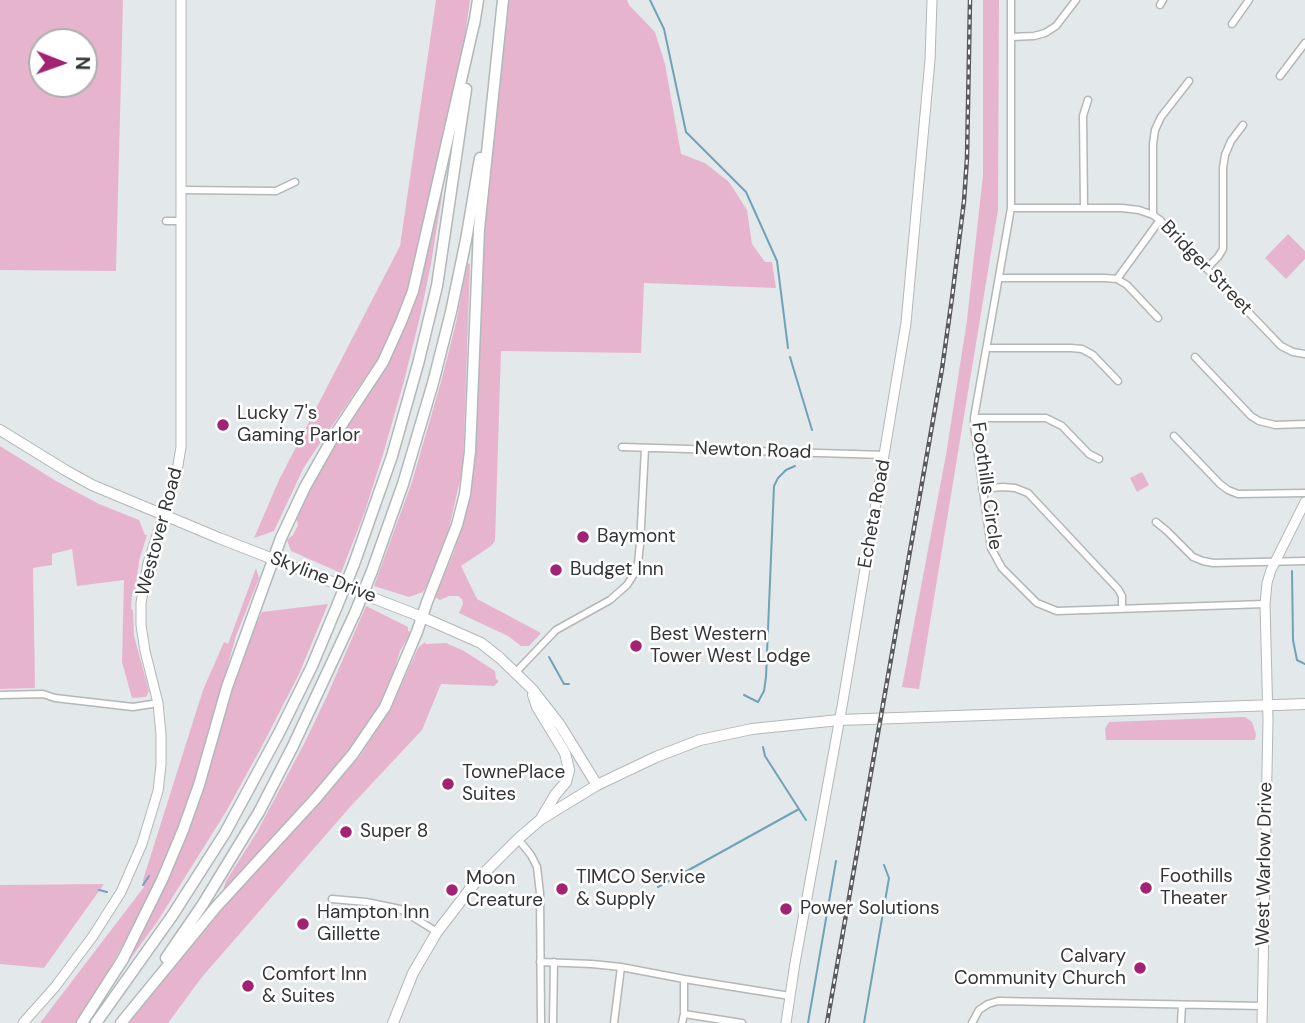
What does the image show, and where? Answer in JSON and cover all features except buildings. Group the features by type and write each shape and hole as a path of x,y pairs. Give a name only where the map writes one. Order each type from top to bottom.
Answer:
{"highway":[{"path":"96,1023 172,916 225,833 312,667 354,564 392,456 437,286 478,0"},
{"path":"120,1023 203,904 259,812 293,747 372,571 419,434 451,312 479,165 502,0"},
{"path":"120,1023 216,907 317,797 353,754 385,707 417,632 457,525 470,451 479,229 502,0"},
{"path":"82,1023 123,959 183,830 227,687 274,559 305,486 383,362 401,323 412,291 475,19"}],"main road":[{"name":"Skyline Drive","path":"0,429 92,485 481,643 532,689 560,726 597,785"},
{"path":"532,689 537,707 565,754 569,770 566,782 540,820"},
{"path":"393,1023 413,974 437,932 477,880 518,839 540,820 597,785 700,740 752,729 839,720 1305,704"}],"street":[{"name":"Westover Road","path":"23,1023 55,987 93,936 121,892 142,844 158,790 161,735 158,703 141,625 141,603 148,563 176,477 181,447 181,0"},
{"name":"Echeta Road","path":"786,1023 794,963 839,720 906,323 930,60 932,0"},
{"name":"Foothills Circle","path":"1011,0 1011,208 974,418 991,548 1002,568 1037,603 1057,611 1265,604"},
{"path":"1011,37 1045,33 1056,26 1076,0"},
{"path":"1232,24 1250,0"},
{"path":"1280,76 1305,43"},
{"path":"1153,215 1153,144 1156,130 1161,117 1189,80"},
{"path":"1084,208 1083,116 1088,100"},
{"path":"1207,268 1223,249 1225,155 1243,125"},
{"path":"181,190 276,191 295,182"},
{"name":"Bridger Street","path":"1011,208 1122,208 1153,215 1281,346 1305,354"},
{"path":"166,220 181,221"},
{"path":"1117,279 1160,220"},
{"path":"999,278 1117,279 1127,285 1158,318"},
{"path":"987,348 1082,349 1093,355 1118,382"},
{"path":"1195,357 1251,416 1259,421 1275,425 1305,424"},
{"path":"974,418 1046,418 1062,426 1089,454 1099,458"},
{"path":"1174,436 1228,490 1238,494 1305,492"},
{"name":"Newton Road","path":"622,447 885,455"},
{"path":"516,672 556,630 610,600 627,585 634,574 640,544 645,448"},
{"path":"982,489 1015,488 1028,493 1118,589 1122,596 1122,609"},
{"name":"West Warlow Drive","path":"1262,1023 1267,706 1265,604 1267,583 1305,502"},
{"path":"1156,522 1193,557 1203,561 1305,561"},
{"path":"0,695 43,694 55,698 133,707 158,703"},
{"path":"518,839 537,867 540,893 541,1023"},
{"path":"332,899 400,909 437,932"},
{"path":"540,962 621,967 790,996"},
{"path":"553,1023 554,962"},
{"path":"614,1023 621,967"},
{"path":"681,1023 684,1014 684,979"},
{"path":"972,1023 979,1010 998,1001 1262,1006"},
{"path":"1181,1023 1182,1005"},
{"path":"684,1014 742,1023"}],"shaded area":[{"path":"0,0 123,0 116,271 0,270"},
{"path":"436,0 470,0 451,109 407,292 382,353 304,467 274,531 254,538 279,480 400,246"},
{"path":"509,0 627,0 655,32 665,64 681,154 705,163 729,182 747,210 752,244 765,262 772,262 776,288 644,283 641,353 501,351 495,541 461,566 477,599 541,633 529,646 521,646 508,636 459,613 463,604 458,596 440,600 435,597 454,552 468,494 481,232"},
{"path":"983,0 999,0 998,210 919,689 902,687 946,455 967,320 983,175"},
{"path":"440,195 431,264 404,381 365,511 341,573 291,551 287,540 298,525 296,518 321,467 385,368"},
{"path":"1288,234 1305,251 1305,259 1286,279 1265,258"},
{"path":"467,263 470,264 463,467 447,537 433,575 423,592 409,597 374,586 412,482 441,382"},
{"path":"0,446 99,504 139,520 147,535 139,561 131,609 134,636 149,691 146,697 132,698 122,662 124,580 77,586 72,549 52,554 52,565 33,568 35,688 0,689"},
{"path":"1142,472 1149,485 1137,492 1130,478"},
{"path":"256,568 259,578 236,636 181,826 152,893 76,1023 40,1023 144,887 143,880 203,690 224,642 228,644"},
{"path":"328,604 299,674 227,810 157,922 112,984 151,912 249,638 262,612"},
{"path":"366,606 408,627 411,632 400,651 387,694 370,724 346,757 231,885 223,890 305,742"},
{"path":"425,642 446,643 464,651 495,671 499,681 494,686 441,684 422,730 350,807 202,977 168,1023 129,1023 217,911 360,756 390,710 418,648"},
{"path":"1245,717 1252,722 1255,740 1106,740 1105,729 1109,722"},
{"path":"104,884 44,968 0,964 0,885"}],"waterway":[{"path":"650,0 664,29 686,132 746,192 777,261 788,348"},
{"path":"790,357 812,430"},
{"path":"744,695 758,702 764,691 774,486 786,470 795,466"},
{"path":"1292,571 1293,640 1297,660 1305,664"},
{"path":"549,657 564,684 569,684"},
{"path":"763,747 765,756 806,820"},
{"path":"658,887 799,809"},
{"path":"808,1023 836,861"},
{"path":"864,1023 889,878 884,865"},
{"path":"143,885 149,876"},
{"path":"99,890 107,892"}],"railway":[{"path":"827,1023 942,369 952,298 967,158 970,0"}],"place":[{"name":"Lucky 7's Gaming Parlor","path":"223,425"},
{"name":"Baymont","path":"583,537"},
{"name":"Budget Inn","path":"556,570"},
{"name":"Best Western Tower West Lodge","path":"636,646"},
{"name":"TownePlace Suites","path":"448,784"},
{"name":"Super 8","path":"346,832"},
{"name":"Foothills Theater","path":"1146,888"},
{"name":"TIMCO Service & Supply","path":"562,889"},
{"name":"Moon Creature","path":"452,890"},
{"name":"Power Solutions","path":"786,909"},
{"name":"Hampton Inn Gillette","path":"303,924"},
{"name":"Calvary Community Church","path":"1140,968"},
{"name":"Comfort Inn & Suites","path":"248,986"}]}
